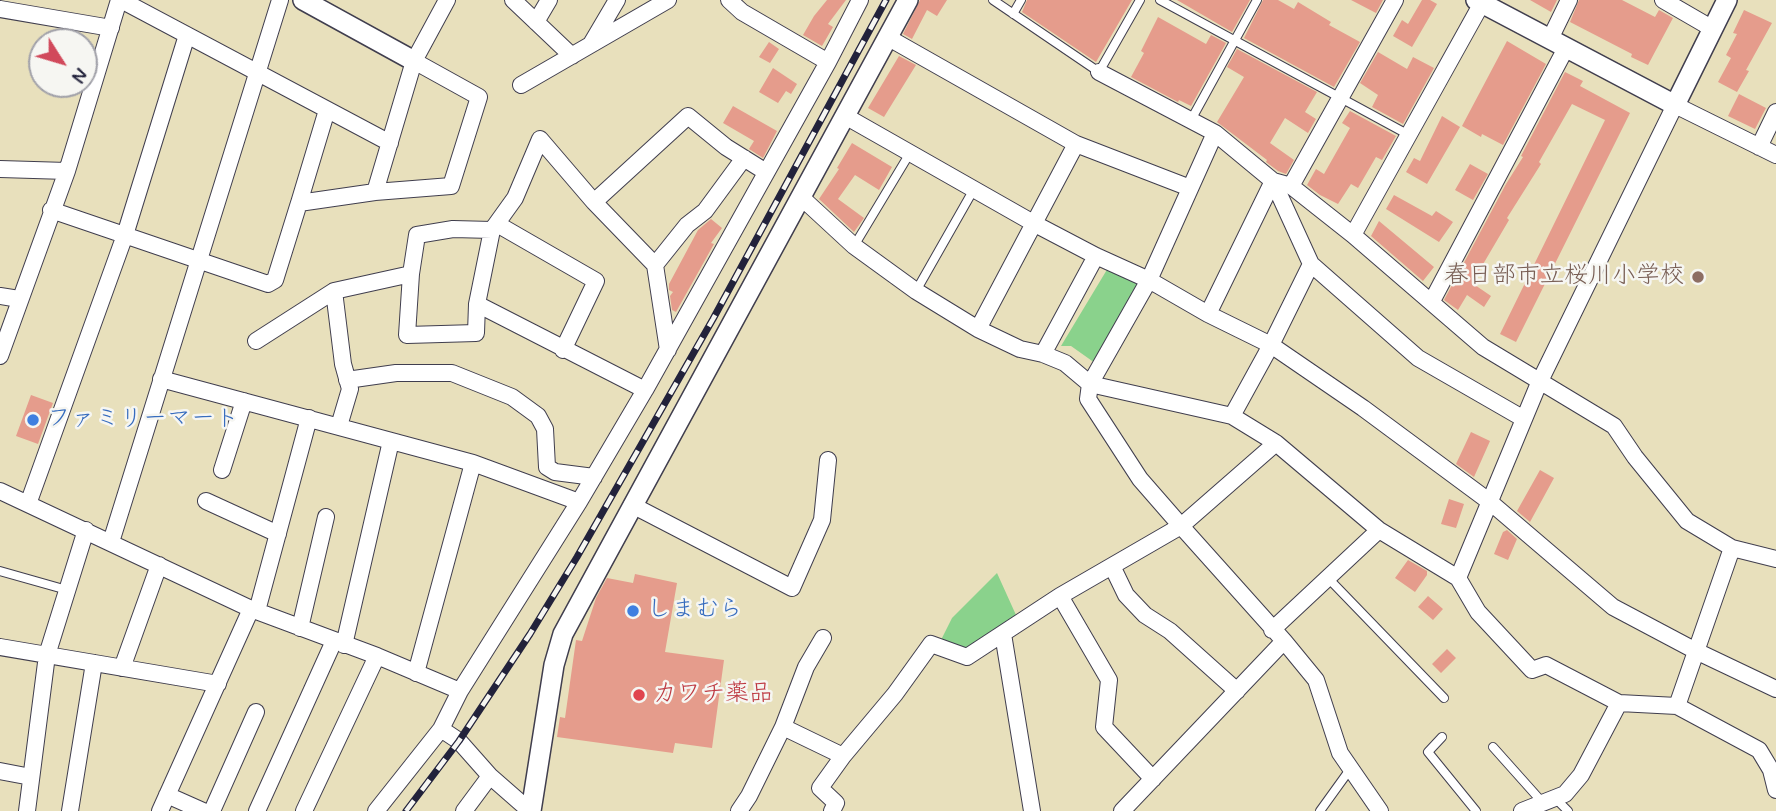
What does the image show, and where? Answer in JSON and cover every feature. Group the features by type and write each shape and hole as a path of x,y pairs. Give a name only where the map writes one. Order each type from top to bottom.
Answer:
{"street":[{"path":"0,356 66,171 120,0 390,143"},
{"path":"111,542 280,0"},
{"path":"299,203 375,192 451,186 479,97 303,0"},
{"path":"375,192 414,61 447,0"},
{"path":"513,0 572,57"},
{"path":"536,22 549,0"},
{"path":"590,46 617,0"},
{"path":"521,85 668,0"},
{"path":"729,0 742,12 828,62"},
{"path":"376,811 441,729 460,691 594,477 668,350 860,0"},
{"path":"530,811 554,665 563,634 908,0"},
{"path":"1291,187 1395,0"},
{"path":"1432,301 1558,43 1569,0"},
{"path":"1663,0 1713,29"},
{"path":"1458,578 1539,383 1727,0"},
{"path":"1353,235 1479,2 1776,155"},
{"path":"0,9 111,28"},
{"path":"28,504 125,235 187,35"},
{"path":"887,37 1076,144 1190,188"},
{"path":"1099,72 1215,134 1273,181 1291,187 1353,235 1483,347 1614,426 1687,521 1732,548 1776,559"},
{"path":"51,210 268,284 275,280 327,110"},
{"path":"1759,147 1776,112"},
{"path":"594,202 688,116 726,147 766,172"},
{"path":"845,116 1035,224 1149,280 1208,314 1271,345 1363,408 1490,502 1613,607 1776,689"},
{"path":"1215,134 1149,280 1090,384 1088,399 1140,479 1316,680 1340,752 1380,811"},
{"path":"563,349 596,281 494,227 453,229 417,235 407,334 476,333 477,304 494,227 515,198 540,139 594,202 655,265 668,350"},
{"path":"978,329 1076,144"},
{"path":"655,265 687,225 705,211 744,158"},
{"path":"0,169 66,171"},
{"path":"1273,181 1311,264 1418,358 1524,419"},
{"path":"1208,314 1273,181"},
{"path":"802,198 854,247 916,291 978,329 1020,349 1065,363 1090,384 1232,416 1276,443 1379,530 1458,578 1478,612 1532,670 1546,665 1619,703 1677,706 1759,750 1774,770 1776,790"},
{"path":"1043,354 1096,256"},
{"path":"1232,416 1311,264"},
{"path":"256,341 334,291 411,274"},
{"path":"334,291 350,389 339,426"},
{"path":"0,296 19,299"},
{"path":"477,304 645,390"},
{"path":"347,380 396,373 452,373 513,397 538,416 545,429 547,467 555,472 594,477"},
{"path":"161,379 473,463 579,502"},
{"path":"222,470 244,401"},
{"path":"160,811 254,610 278,534 309,418"},
{"path":"257,811 340,643 391,441"},
{"path":"840,808 820,788 931,644 967,657 1060,596 1181,527 1276,443"},
{"path":"632,505 792,588 822,520 828,460"},
{"path":"416,673 473,463"},
{"path":"0,491 254,610 377,656 460,691"},
{"path":"206,501 278,534"},
{"path":"300,628 326,517"},
{"path":"27,811 47,655 86,530"},
{"path":"1122,811 1237,691 1278,636 1328,578 1379,530"},
{"path":"1677,706 1732,548"},
{"path":"122,668 159,565"},
{"path":"1111,566 1126,595 1145,615 1170,631 1237,691"},
{"path":"1060,596 1109,680 1104,727 1153,779"},
{"path":"1003,634 1032,811"},
{"path":"739,811 783,727 806,667 823,638"},
{"path":"0,647 218,684"},
{"path":"304,811 377,656"},
{"path":"70,811 94,663"},
{"path":"1522,811 1565,793 1581,775 1619,703"},
{"path":"212,811 256,712"},
{"path":"783,727 843,756"},
{"path":"441,729 459,741 490,776 530,811"},
{"path":"0,771 31,777"},
{"path":"464,811 490,776"},
{"path":"167,794 203,811"}],"lane":[{"path":"993,0 1099,72 1140,0"},
{"path":"1013,14 1021,0"},
{"path":"1160,0 1409,135"},
{"path":"1191,121 1257,0"},
{"path":"854,247 910,153"},
{"path":"916,291 974,189"},
{"path":"0,571 68,590"},
{"path":"1328,578 1444,698"},
{"path":"1442,737 1427,752 1476,811"},
{"path":"1493,747 1549,800 1568,811"},
{"path":"1320,811 1350,768"}],"green space":[{"path":"1114,258 1145,275 1095,363 1071,346 1061,346"},
{"path":"997,573 1016,615 966,652 940,642 952,618"}],"building":[{"path":"827,0 846,0 828,24 833,27 822,46 803,35"},
{"path":"920,0 947,0 937,16 927,10 912,39 903,34"},
{"path":"1027,0 1132,0 1096,62 1022,12"},
{"path":"1177,0 1250,0 1232,32"},
{"path":"1263,0 1278,0 1294,9 1298,2 1331,22 1329,25 1360,42 1334,87 1244,38"},
{"path":"1351,0 1383,0 1376,13"},
{"path":"1422,0 1437,4 1412,47 1393,36 1402,20 1408,24"},
{"path":"1530,0 1557,0 1551,12"},
{"path":"1579,0 1622,0 1655,17 1659,10 1673,18 1648,65 1570,22"},
{"path":"1744,10 1772,23 1737,92 1718,82 1731,58 1726,55 1737,34 1733,33"},
{"path":"1158,17 1206,44 1211,35 1226,43 1191,106 1131,77"},
{"path":"1507,41 1546,64 1503,145 1462,126"},
{"path":"769,42 779,49 770,63 759,57"},
{"path":"1237,49 1317,92 1305,112 1316,119 1308,133 1285,118 1270,143 1294,160 1286,174 1266,162 1267,160 1217,122 1244,77 1227,67"},
{"path":"1378,52 1407,69 1413,57 1434,68 1403,124 1372,107 1378,95 1360,83"},
{"path":"899,56 916,65 884,117 868,108"},
{"path":"773,68 797,84 791,94 786,91 778,103 759,92"},
{"path":"1565,72 1583,81 1580,86 1630,113 1516,342 1500,334 1605,120 1572,104 1539,162 1541,164 1507,218 1509,220 1472,283 1491,296 1484,307 1467,295 1458,310 1444,300 1523,157 1521,156"},
{"path":"1739,94 1766,108 1755,129 1728,116"},
{"path":"733,106 777,131 763,158 749,149 754,141 723,123"},
{"path":"1350,111 1396,136 1382,160 1376,157 1358,188 1351,184 1338,204 1307,185 1316,169 1324,174 1350,128 1342,123"},
{"path":"1442,116 1460,127 1427,184 1406,172 1414,158 1420,161"},
{"path":"852,143 892,167 879,190 855,175 838,199 864,218 854,232 819,199"},
{"path":"1470,164 1488,174 1473,200 1455,190"},
{"path":"1394,195 1432,216 1436,211 1453,222 1439,242 1386,209"},
{"path":"711,219 722,228 711,243 714,244 676,312 672,310 670,296 673,292 669,290 669,284 698,230"},
{"path":"1379,221 1434,267 1423,281 1371,236"},
{"path":"31,395 53,403 38,444 16,436"},
{"path":"1471,432 1490,441 1474,477 1456,464"},
{"path":"1540,470 1554,478 1530,522 1517,511"},
{"path":"1449,499 1464,504 1456,528 1441,524"},
{"path":"1507,530 1517,539 1508,560 1494,554 1503,532"},
{"path":"1408,560 1427,571 1415,592 1395,578"},
{"path":"635,574 677,583 665,652 724,660 712,748 675,743 673,753 557,737 560,717 565,718 576,640 582,641 596,598 607,578 633,583"},
{"path":"1428,596 1443,609 1433,620 1418,607"},
{"path":"1447,649 1456,658 1441,673 1432,664"}],"railway":[{"path":"406,811 459,741 577,557 713,319 886,0"}],"place":[{"name":"春日部市立桜川小学校","path":"1698,277"},
{"name":"ファミリーマート","path":"33,420"},
{"name":"しまむら","path":"633,611"},
{"name":"カワチ薬品","path":"639,695"}]}
